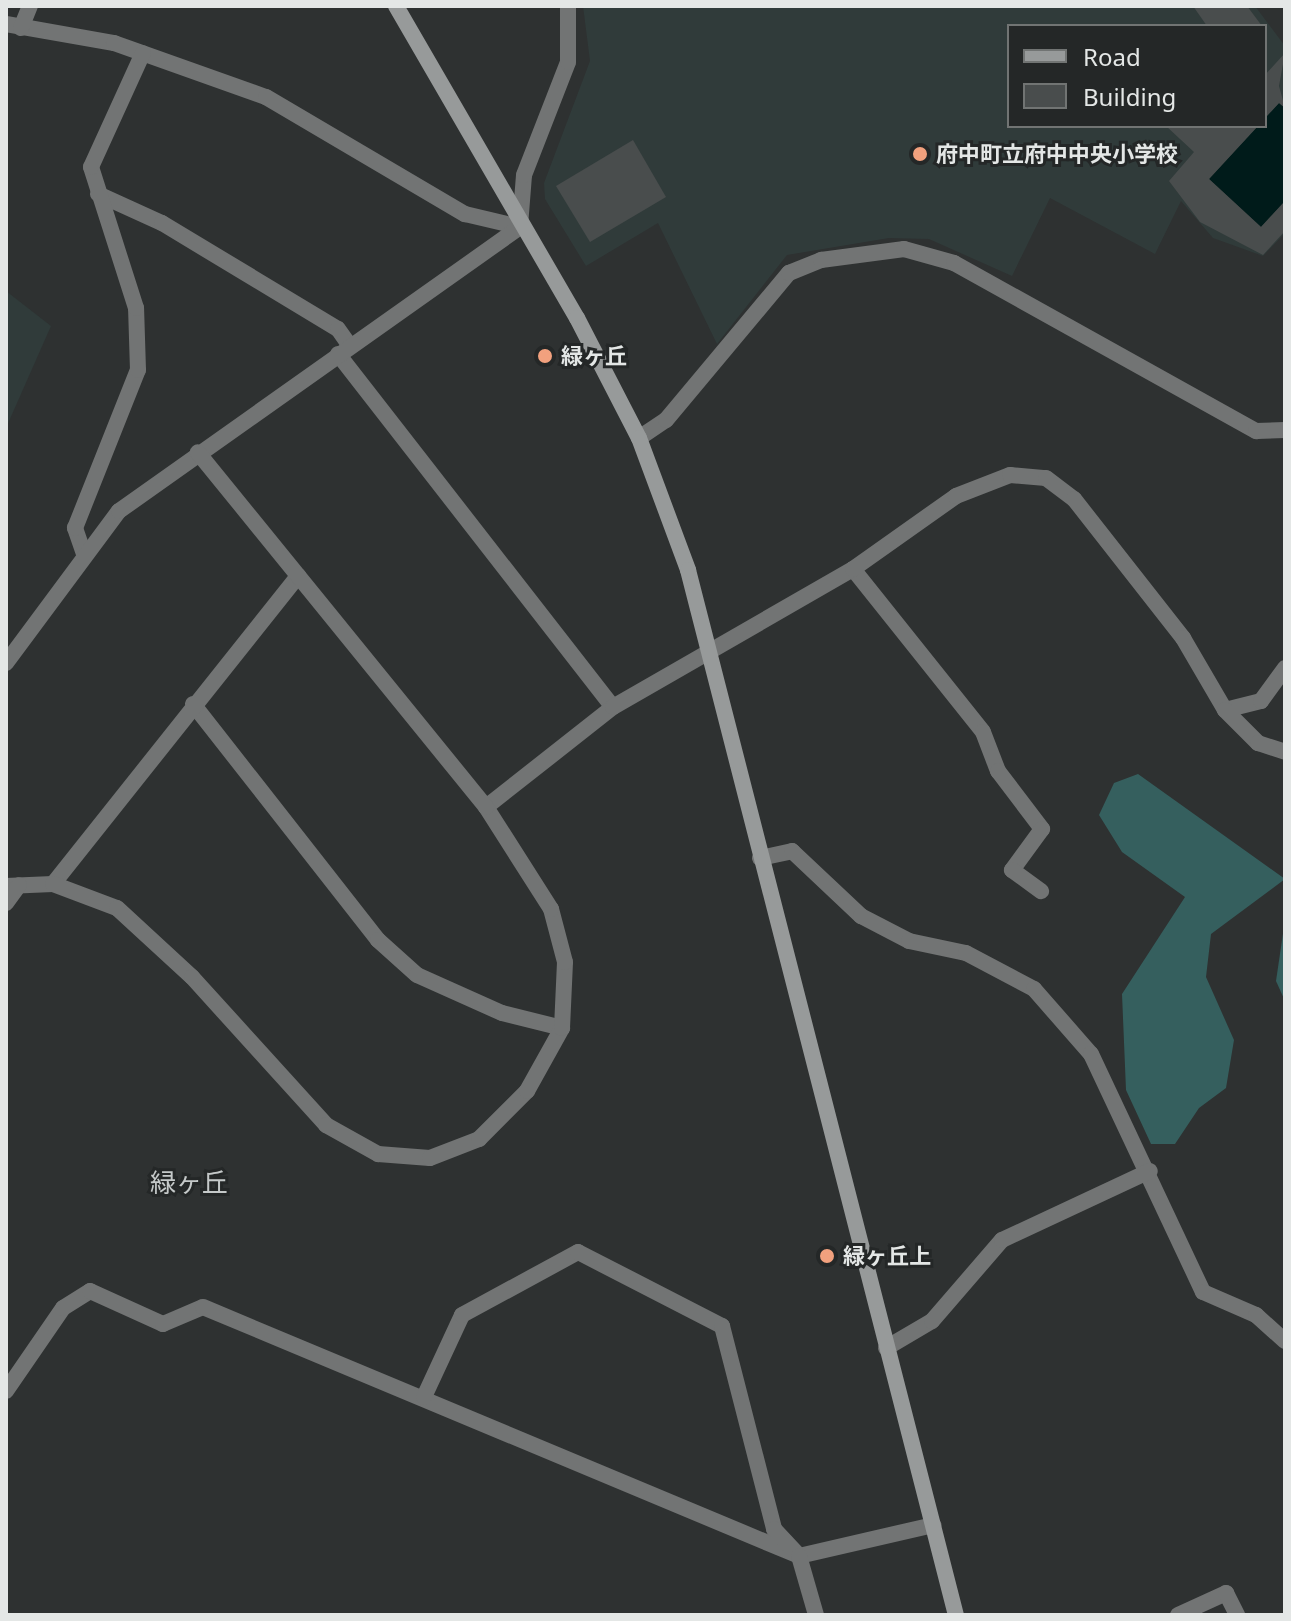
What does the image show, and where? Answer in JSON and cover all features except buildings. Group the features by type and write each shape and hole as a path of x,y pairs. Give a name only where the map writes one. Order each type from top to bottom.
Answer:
{"street":[{"path":"30,6 13,26 143,53 266,97 465,214 520,227"},
{"path":"396,6 639,438 688,570 706,652 956,1615"},
{"path":"520,227 524,175 568,62 568,6"},
{"path":"84,554 75,528 138,370 136,308 91,167 143,53"},
{"path":"98,194 162,223 324,321 613,707"},
{"path":"6,663 84,554 119,511 198,452 520,227"},
{"path":"639,438 666,420 789,273 821,260 904,249 954,263 1256,431 1285,430"},
{"path":"6,903 13,886 53,884 117,908 192,977 326,1125 378,1154 430,1158 479,1139 527,1091 562,1028 565,962 551,909 486,807 198,452"},
{"path":"486,807 613,707 853,569 956,496 1010,475 1046,478 1074,499 1183,638 1225,710 1258,743 1285,752"},
{"path":"853,569 983,732 998,771 1042,829 1012,870 1041,891"},
{"path":"53,884 193,704 298,576"},
{"path":"1225,710 1261,701 1285,668"},
{"path":"193,704 378,940 417,975 502,1013 562,1028"},
{"path":"760,858 792,851 861,916 909,941 966,953 1034,989 1091,1054 1150,1171 1203,1292 1256,1315 1285,1341"},
{"path":"886,1348 923,1329 1002,1240 1150,1171"},
{"path":"424,1397 462,1315 578,1252 722,1326 774,1529 799,1556 816,1615"},
{"path":"7,1388 63,1308 90,1291 163,1324 203,1307 799,1556 933,1525"},
{"path":"1178,1615 1226,1593 1237,1615"}],"shaded area":[{"name":"府中町立府中中央小学校","path":"583,6 1255,6 1285,46 1285,233 1263,256 1213,238 1181,201 1155,254 1050,198 1012,276 929,239 889,238 787,255 717,344 658,223 586,266 545,199 544,183 590,61"},
{"path":"1279,103 1285,108 1285,201 1261,227 1209,179 1256,128 1267,128 1267,116"},
{"path":"6,291 51,326 6,428"},
{"path":"1138,774 1285,879 1211,934 1206,977 1234,1040 1226,1088 1199,1108 1175,1144 1151,1144 1126,1090 1122,994 1185,897 1122,852 1099,815 1114,783"},
{"path":"1285,920 1285,1001 1276,981"}],"place":[{"name":"府中町立府中中央小学校","path":"920,154"},
{"name":"緑ヶ丘","path":"545,356"},
{"name":"緑ヶ丘上","path":"827,1256"}],"district":[{"name":"緑ヶ丘","path":"189,1183"}]}
